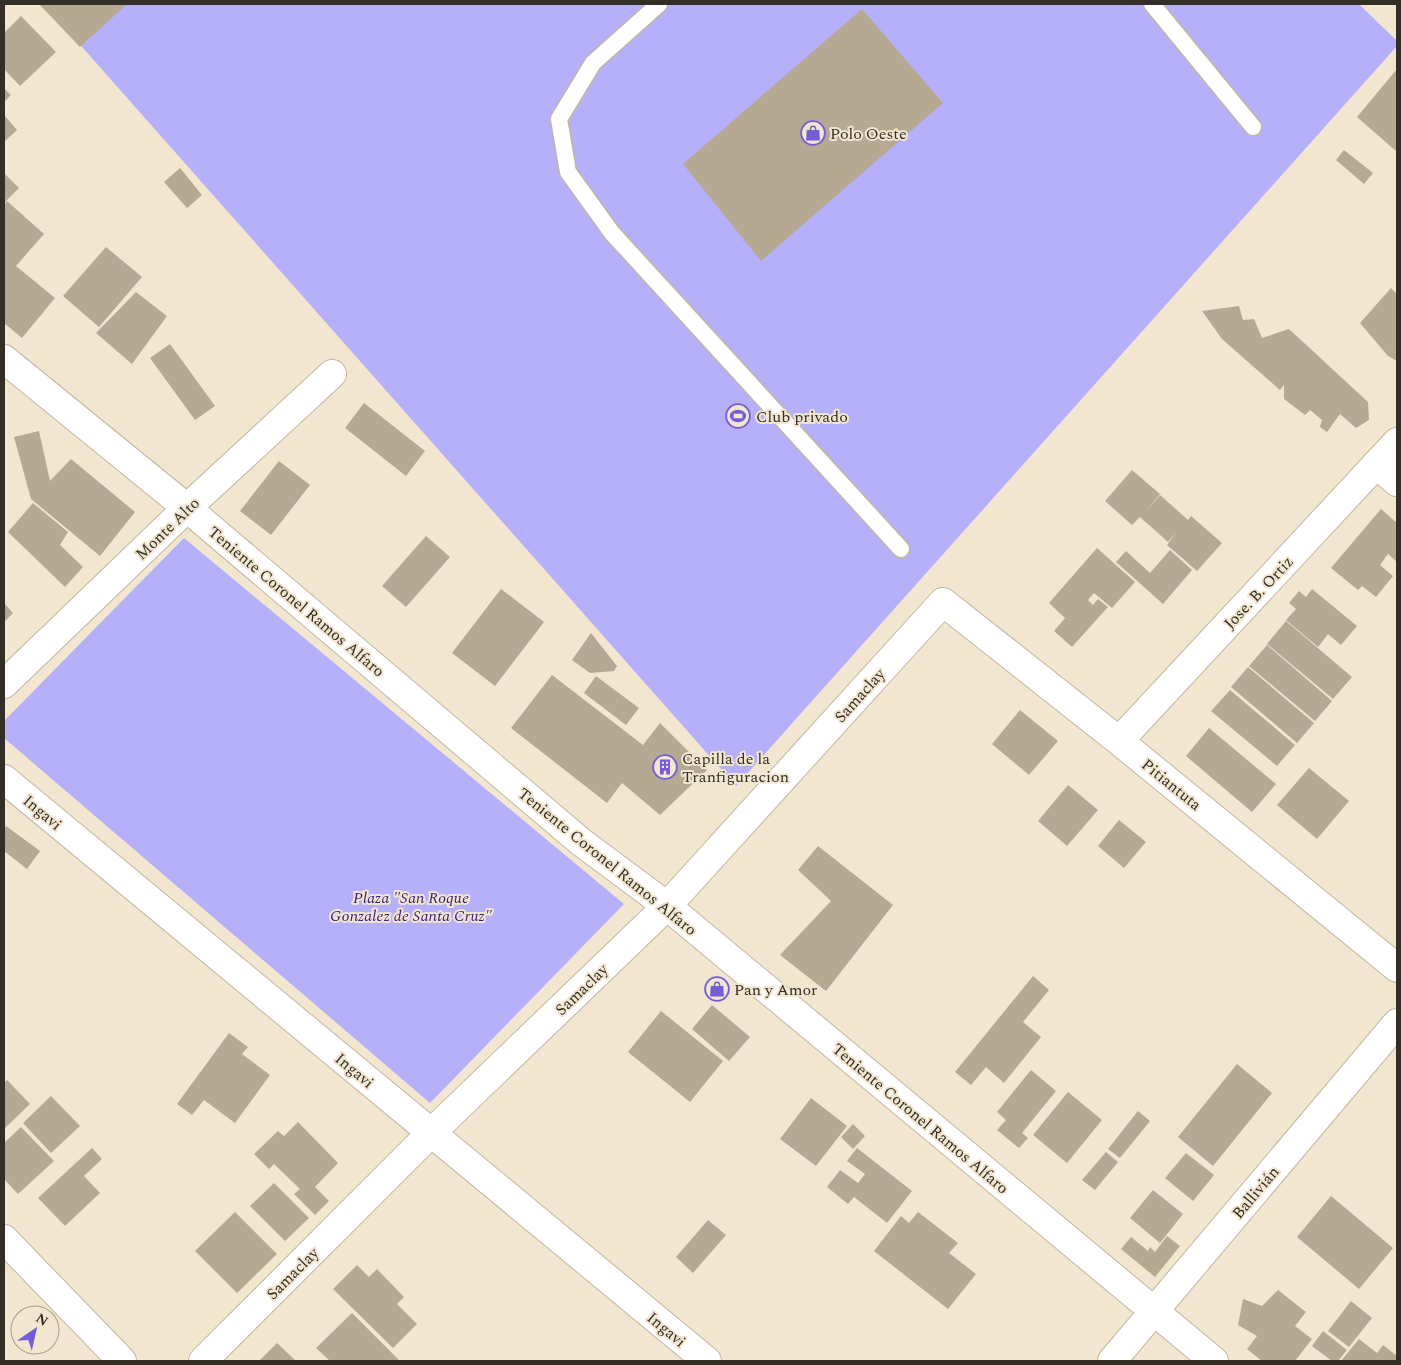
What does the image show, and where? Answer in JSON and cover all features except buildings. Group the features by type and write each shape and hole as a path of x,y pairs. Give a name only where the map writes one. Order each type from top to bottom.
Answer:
{"street":[{"name":"Teniente Coronel Ramos Alfaro","path":"4,359 188,508 581,842 667,906 1214,1361"},
{"name":"Monte Alto","path":"4,684 188,508 332,374"},
{"name":"Jose. B. Ortiz","path":"1119,741 1397,442"},
{"path":"1376,464 1397,482"},
{"name":"Pitiantuta","path":"944,602 1119,741 1397,968"},
{"name":"Samaclay","path":"203,1361 431,1133 667,906 944,602"},
{"name":"Ingavi","path":"4,779 706,1361"},
{"name":"Ballivián","path":"1112,1361 1397,1023"},
{"path":"4,1240 122,1361"}],"lane":[{"path":"659,4 593,63 559,119 568,172 612,233 901,549"},
{"path":"1152,4 1253,127"}],"green space":[{"name":"Club privado","path":"44,4 1359,4 1397,41 1397,46 736,786"},
{"name":"Plaza \"San Roque Gonzalez de Santa Cruz\"","path":"184,538 624,904 430,1103 4,738 4,721"}],"place":[{"name":"Polo Oeste","path":"813,133"},
{"name":"Club privado","path":"738,416"},
{"name":"Capilla de la Tranfiguracion","path":"665,767"},
{"name":"Pan y Amor","path":"717,989"}]}
